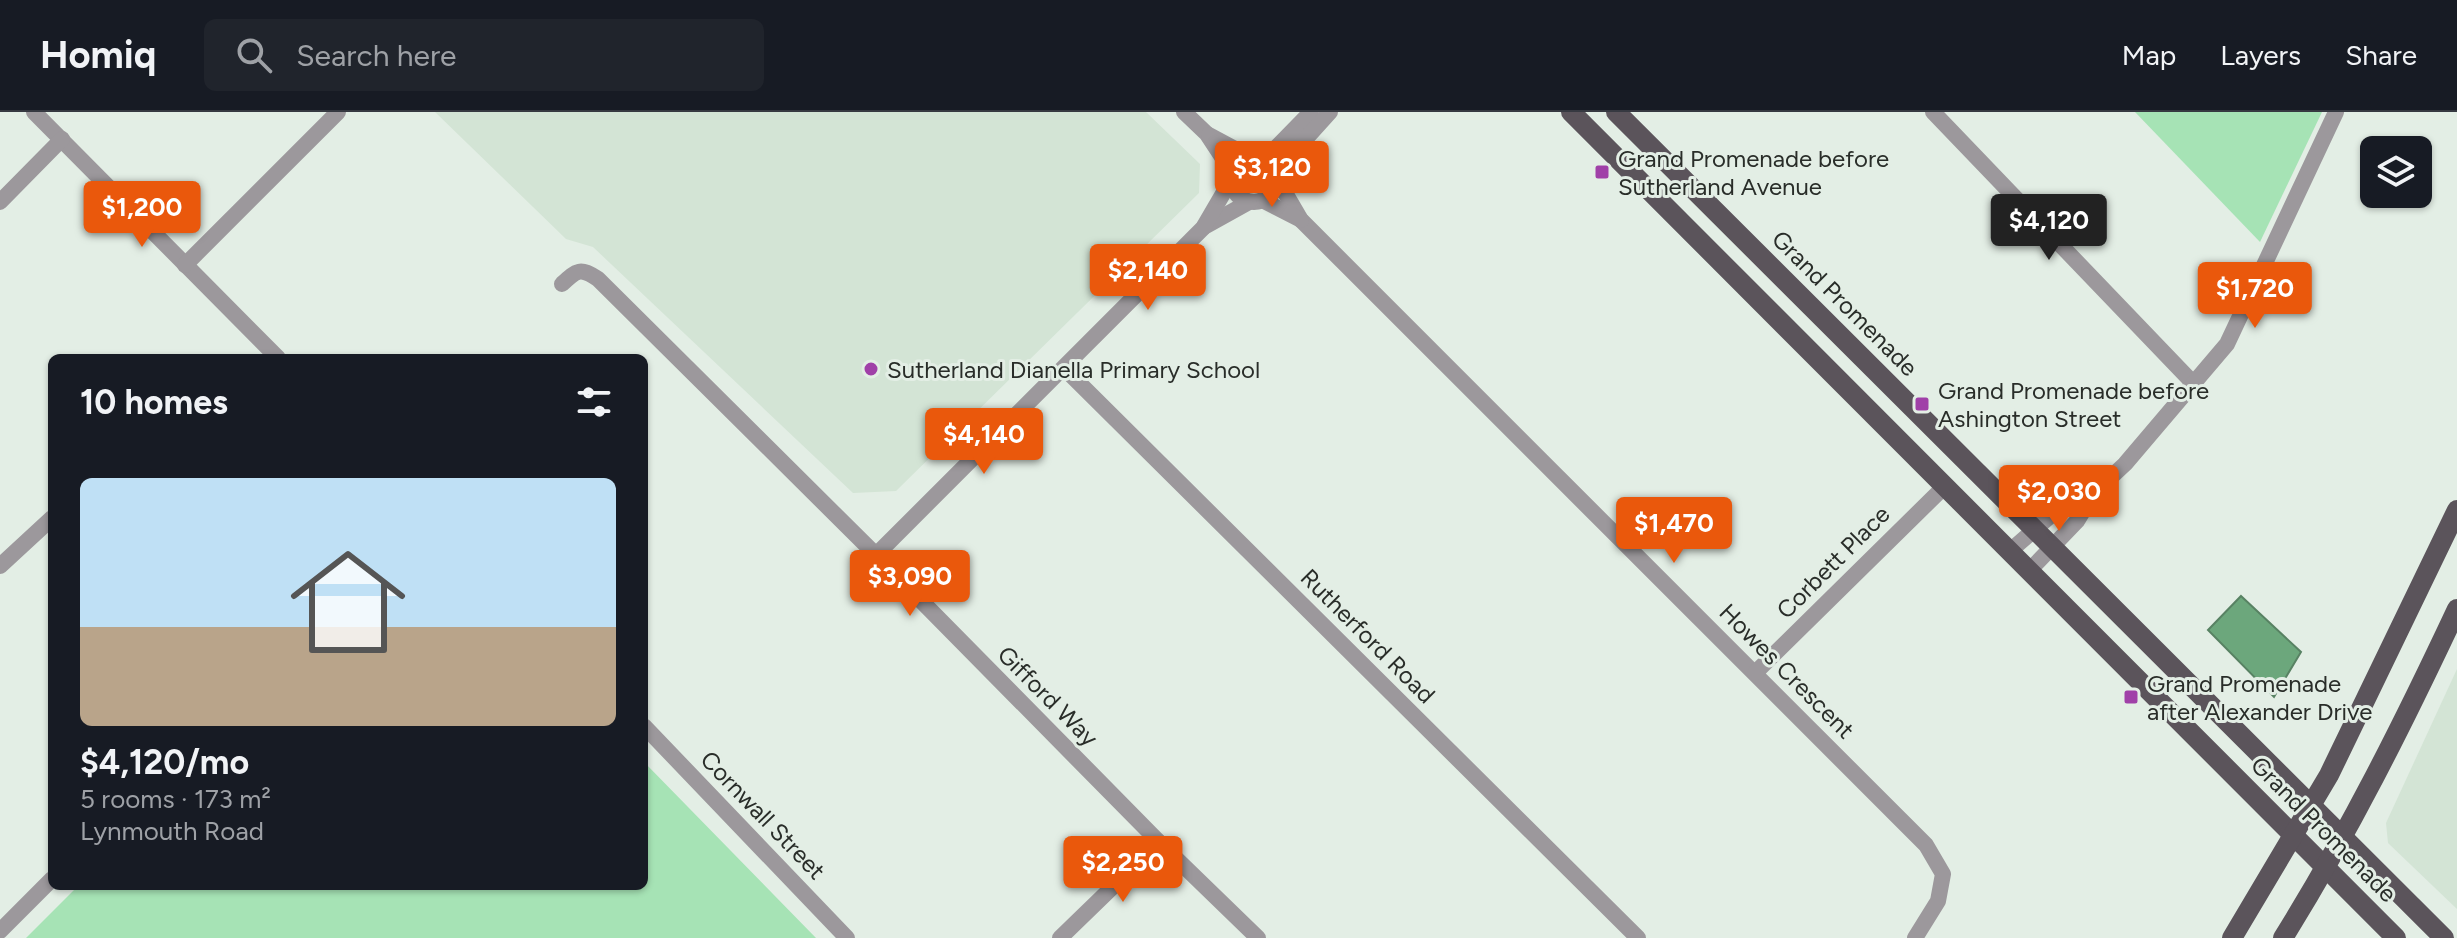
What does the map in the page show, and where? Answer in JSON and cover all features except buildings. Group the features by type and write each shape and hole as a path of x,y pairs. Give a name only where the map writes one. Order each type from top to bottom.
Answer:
{"main road":[{"name":"Grand Promenade","path":"1571,112 2396,938"},
{"name":"Grand Promenade","path":"1616,112 2444,938"},
{"path":"1633,174 1656,152"},
{"path":"2232,938 2329,775 2457,510"},
{"path":"2283,938 2343,838 2415,699 2457,609"}],"street":[{"path":"34,112 274,354"},
{"path":"185,265 338,112"},
{"path":"1184,112 1207,134 1232,176 1237,194 1256,201"},
{"path":"876,555 1203,228 1237,165 1271,153 1311,112"},
{"path":"1203,228 1272,194 1276,176 1330,112"},
{"path":"1933,112 2194,384"},
{"path":"2029,571 2077,521 2094,493 2125,464 2227,344 2336,112"},
{"path":"1207,134 1269,162 1276,176"},
{"path":"0,202 62,139"},
{"name":"Howes Crescent","path":"1276,176 1301,220 1926,845 1943,874 1938,901 1915,938"},
{"name":"Howes Crescent","path":"1256,201 1301,220"},
{"name":"Gifford Way","path":"562,284 575,272 586,271 598,279 1258,938"},
{"name":"Rutherford Road","path":"1064,368 1638,938"},
{"name":"Corbett Place","path":"1755,673 1945,486"},
{"path":"2010,551 2064,504 2094,493"},
{"path":"0,566 48,522"},
{"name":"Cornwall Street","path":"648,730 847,938"},
{"path":"1060,938 1159,842"},
{"path":"0,931 48,883"}],"shaded area":[{"name":"Sutherland Dianella Primary School","path":"435,112 1146,112 1200,164 1199,193 896,491 853,493 593,247 566,239"},
{"path":"2135,112 2322,112 2260,242"},
{"path":"2241,596 2301,652 2274,697 2208,630"},
{"path":"2457,669 2457,909 2388,843 2386,823"},
{"path":"648,766 816,938 26,938 74,890 648,890"}],"place":[{"name":"Grand Promenade before Sutherland Avenue","path":"1602,172"},
{"name":"Sutherland Dianella Primary School","path":"871,369"},
{"name":"Grand Promenade before Ashington Street","path":"1922,404"},
{"name":"Grand Promenade after Alexander Drive","path":"2131,697"}]}
